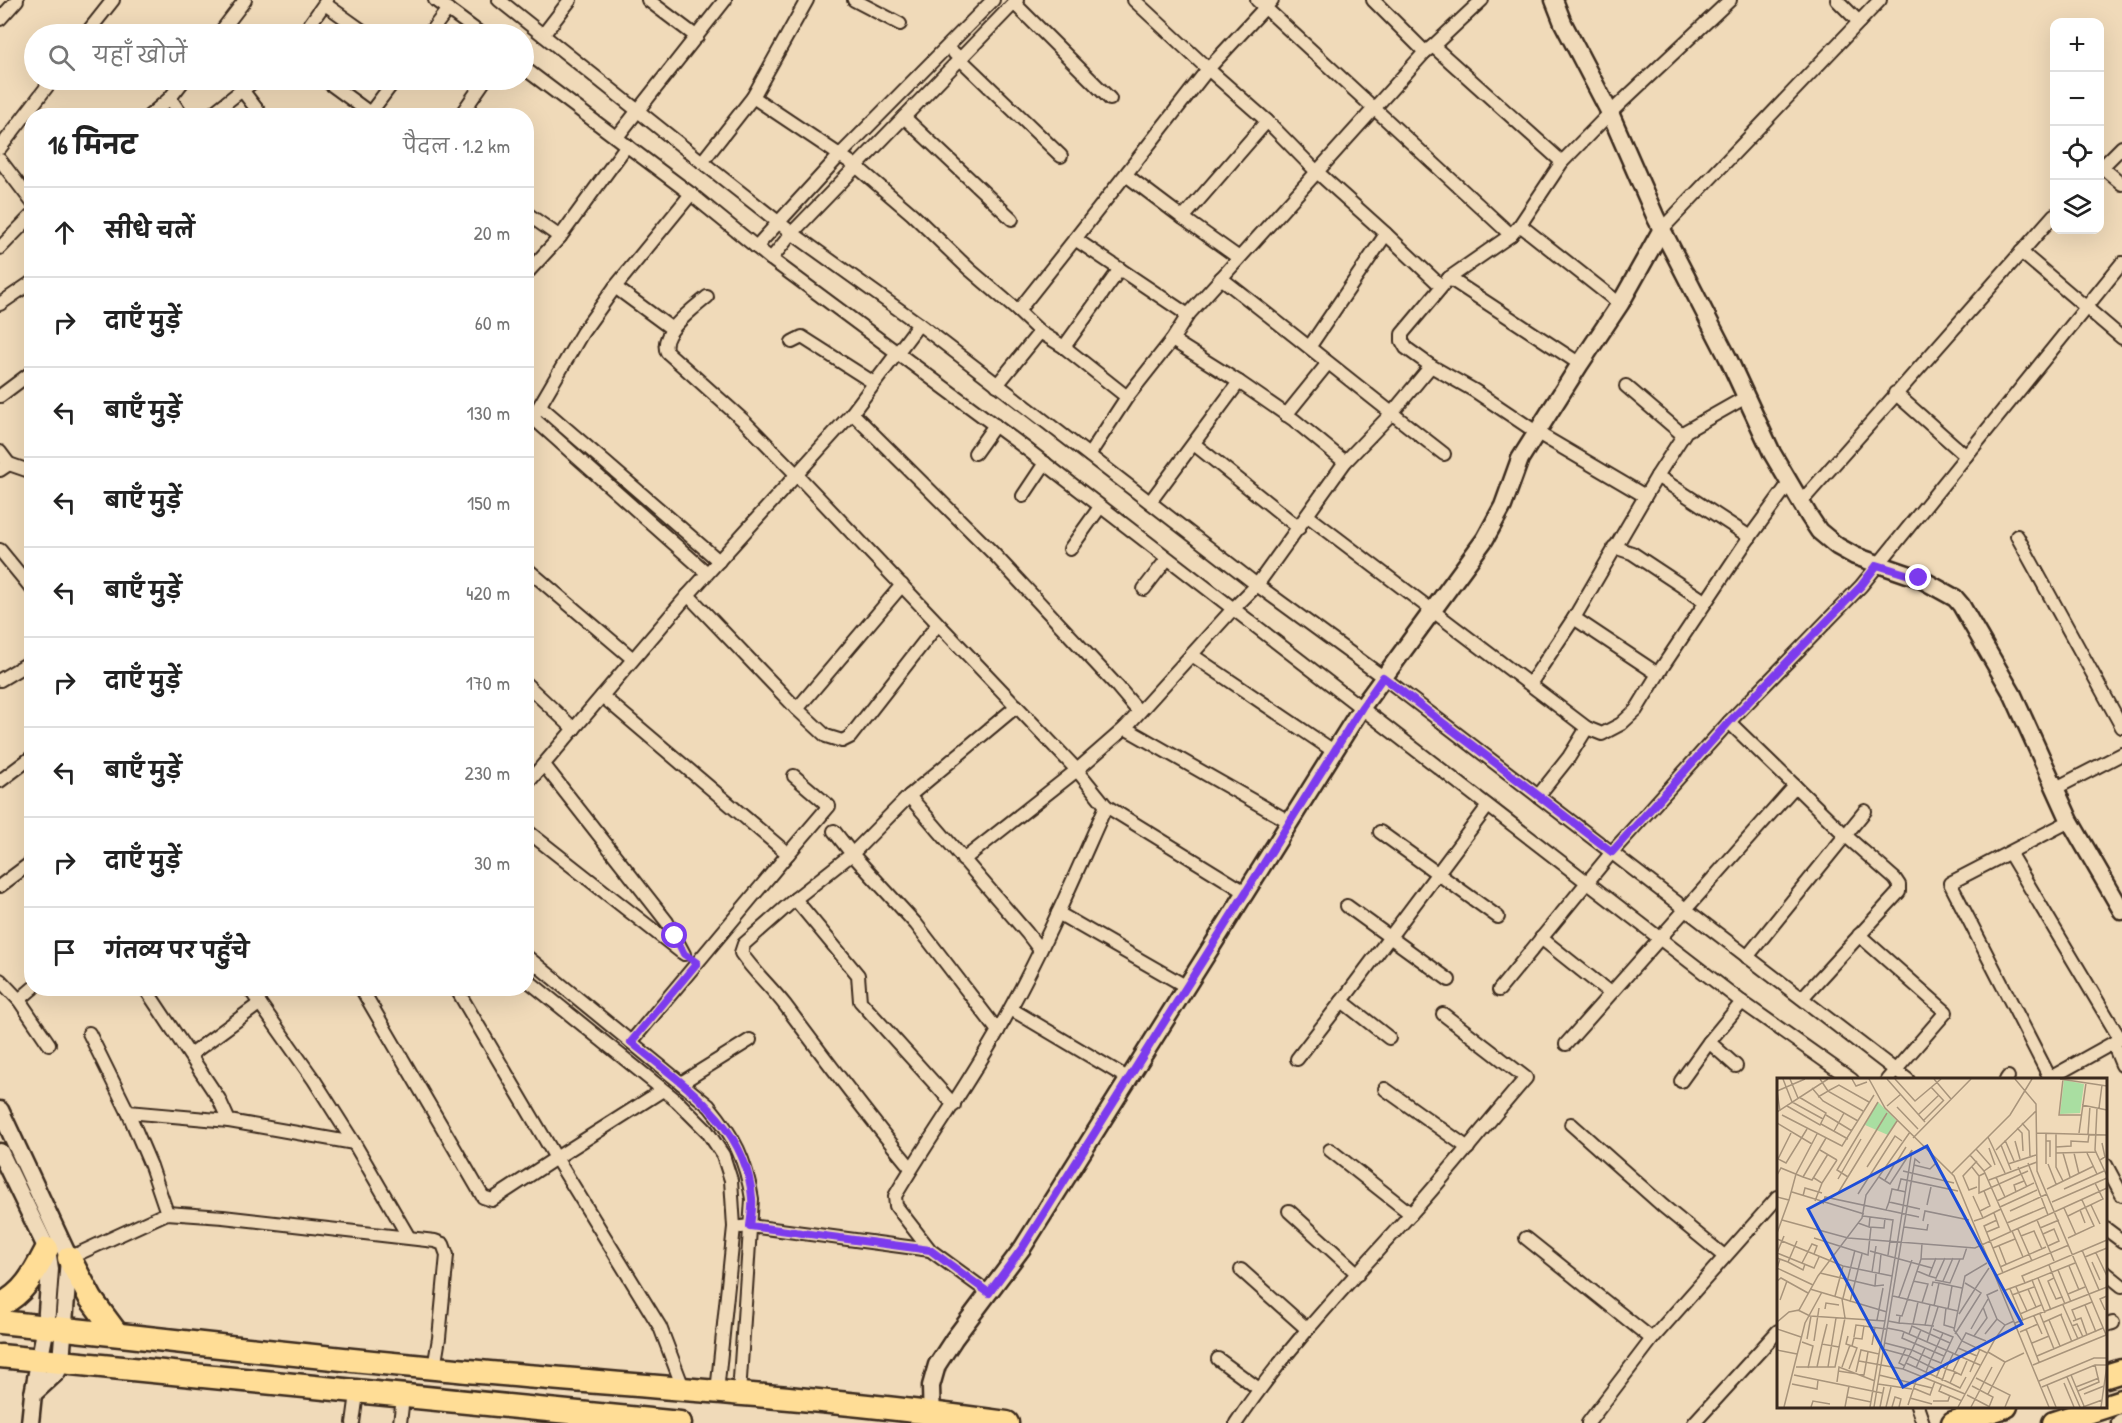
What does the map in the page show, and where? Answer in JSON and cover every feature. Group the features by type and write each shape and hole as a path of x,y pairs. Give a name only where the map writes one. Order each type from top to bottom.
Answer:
{"highway":[{"path":"0,1305 19,1294 34,1275 47,1248"},
{"path":"69,1258 91,1299 117,1334"},
{"path":"0,1322 434,1368 728,1393 932,1418 1007,1423"},
{"path":"0,1356 49,1366 578,1420 680,1423"},
{"path":"2107,1376 2122,1371"},
{"path":"2107,1406 2122,1401"},
{"path":"1953,1423 2003,1408"},
{"path":"2054,1423 2100,1408"}],"street":[{"path":"0,19 17,0"},
{"path":"94,24 113,0"},
{"path":"227,24 245,0"},
{"path":"435,0 468,24"},
{"path":"499,0 529,24"},
{"path":"543,35 570,0"},
{"path":"648,0 697,37"},
{"path":"617,137 725,0"},
{"path":"702,162 753,97 807,0"},
{"path":"854,0 900,24"},
{"path":"756,247 778,220 840,155 993,0"},
{"path":"1134,0 1267,121 1316,171 1386,234 1445,282 1580,364"},
{"path":"1373,0 1562,162"},
{"path":"1089,455 1127,397 1172,340 1188,315 1372,108 1429,49 1482,0"},
{"path":"1554,0 1563,23 1610,113 1662,229 1772,453 1800,502 1814,524 1826,537 1855,556 1919,578 1955,598 1961,604 2013,695 2070,821 2122,911"},
{"path":"1645,496 1536,432 1475,391 1431,366 1406,348 1402,341 1402,334 1445,282 1511,235 1562,162 1610,113 1730,0"},
{"path":"1837,0 1859,22"},
{"path":"932,1418 931,1386 937,1365 1023,1247 1362,707 1485,539 1503,506 1520,459 1620,304 1662,229 1880,0"},
{"path":"310,24 326,2 354,24"},
{"path":"771,259 792,233 1015,2 1110,99"},
{"path":"1018,311 1208,69 1265,3 1372,108 1511,235"},
{"path":"437,24 448,9"},
{"path":"534,28 792,233 919,324 1257,585 1383,677 1686,908 1802,998 1892,1075 1946,1012 1859,934"},
{"path":"948,47 1061,156"},
{"path":"534,75 691,194 771,259 995,425 1742,1002 1849,1078"},
{"path":"31,108 44,90"},
{"path":"158,108 176,90"},
{"path":"219,108 242,90 256,108"},
{"path":"338,90 362,108"},
{"path":"374,108 388,90"},
{"path":"466,108 478,90"},
{"path":"753,97 856,166 912,214 969,269 1040,332 1064,346 1127,397"},
{"path":"170,98 177,108"},
{"path":"0,148 24,117"},
{"path":"904,117 1012,219"},
{"path":"1183,218 1267,121"},
{"path":"534,265 560,237 627,146"},
{"path":"2104,165 2122,147"},
{"path":"0,160 24,192"},
{"path":"2104,170 2122,184"},
{"path":"1126,175 1239,258"},
{"path":"534,416 582,333 615,287 691,194"},
{"path":"534,219 560,237"},
{"path":"1800,502 2050,220"},
{"path":"0,248 24,223"},
{"path":"1520,225 1620,304"},
{"path":"1310,346 1386,234"},
{"path":"1076,239 1188,315"},
{"path":"2021,252 2122,338"},
{"path":"1499,990 1612,852 1729,722 1861,586 2122,263"},
{"path":"1064,346 1120,269"},
{"path":"1221,279 1310,346 1328,363 1444,454"},
{"path":"615,287 672,329"},
{"path":"0,304 24,290"},
{"path":"707,297 672,329 665,341 664,347 667,352 744,421 797,475 1077,770 1106,806 1247,893"},
{"path":"534,776 688,595 852,413 919,324"},
{"path":"997,385 1040,332"},
{"path":"792,342 802,337 874,383"},
{"path":"1172,340 1286,414 1345,462"},
{"path":"1286,414 1328,363"},
{"path":"963,860 1077,770 1125,728 1232,609 1257,585 1345,462 1392,413 1431,366"},
{"path":"0,396 24,378"},
{"path":"1150,502 1239,382"},
{"path":"1626,386 1683,435"},
{"path":"1895,393 1966,456"},
{"path":"1530,684 1574,618 1614,547 1686,431 1746,397"},
{"path":"540,406 718,561"},
{"path":"852,413 993,553 1139,712"},
{"path":"534,419 708,573"},
{"path":"975,453 995,425"},
{"path":"1194,444 1299,528"},
{"path":"0,452 4,467 24,471"},
{"path":"1023,496 1045,464"},
{"path":"1657,476 1750,537"},
{"path":"1308,516 1587,728 1602,734 1621,724 1636,710 1706,602 1790,482"},
{"path":"1070,549 1100,507"},
{"path":"665,535 675,524"},
{"path":"2018,536 2122,727"},
{"path":"1614,547 1632,553 1706,602"},
{"path":"0,550 24,579"},
{"path":"1144,589 1167,559"},
{"path":"534,575 633,659"},
{"path":"797,709 902,585"},
{"path":"688,595 797,709 826,736 842,741 850,737 938,624"},
{"path":"1574,618 1658,674"},
{"path":"1192,655 1335,752"},
{"path":"0,680 24,666"},
{"path":"534,692 574,729"},
{"path":"602,696 788,854"},
{"path":"911,1168 868,1117 773,990 750,967 741,953 744,944 795,899 852,854 909,796 1017,706"},
{"path":"1729,722 1899,885 1899,891 1802,998"},
{"path":"1125,728 1290,822"},
{"path":"1538,796 1569,757 1587,728"},
{"path":"2056,788 2122,754"},
{"path":"0,781 24,763"},
{"path":"544,765 667,922 684,954"},
{"path":"631,1042 829,806 794,776"},
{"path":"1566,1044 1795,786"},
{"path":"909,796 1040,950"},
{"path":"989,1293 930,1250 896,1206 895,1196 911,1168 954,1105 1011,1009 1058,913 1106,806"},
{"path":"1297,1059 1488,806"},
{"path":"1747,957 1865,811"},
{"path":"2050,1078 1950,883 2070,821"},
{"path":"834,831 916,924 998,1031"},
{"path":"1380,832 1498,917"},
{"path":"534,836 697,963"},
{"path":"2010,854 2118,1040 2122,1065"},
{"path":"0,886 24,869"},
{"path":"795,899 858,975 860,1001 954,1105"},
{"path":"1347,906 1449,980"},
{"path":"1058,913 1187,987"},
{"path":"1541,938 1610,993"},
{"path":"534,963 709,1106 727,1127 737,1148 747,1172 752,1199 728,1393"},
{"path":"0,980 19,1000 49,1044"},
{"path":"534,985 663,1090 707,1131 723,1155 730,1180 734,1227 728,1393"},
{"path":"19,1000 24,996"},
{"path":"150,996 219,1099 229,1122"},
{"path":"254,996 314,1080 408,1236"},
{"path":"366,996 483,1197 492,1200 663,1090"},
{"path":"461,996 556,1158 660,1327 684,1390"},
{"path":"1342,1001 1389,1038"},
{"path":"1681,1081 1742,1002"},
{"path":"190,1055 259,1004"},
{"path":"1011,1009 1129,1079"},
{"path":"1236,1423 1259,1389 1306,1329 1333,1303 1526,1078 1443,1014"},
{"path":"89,1034 128,1112 151,1166 167,1213"},
{"path":"681,1083 750,1040"},
{"path":"2053,1078 2118,1040"},
{"path":"1709,1042 1736,1066"},
{"path":"1385,1089 1468,1148"},
{"path":"0,1110 69,1258 49,1366 33,1394 30,1423"},
{"path":"128,1112 229,1122 354,1143"},
{"path":"1571,1124 1680,1221 1724,1256"},
{"path":"1330,1150 1411,1214"},
{"path":"0,1152 47,1248 55,1327"},
{"path":"2107,1168 2122,1195"},
{"path":"1588,1423 1652,1339 1777,1199"},
{"path":"1289,1211 1358,1274"},
{"path":"69,1258 167,1213 408,1236 443,1244 447,1255 434,1368"},
{"path":"734,1227 750,1226 930,1250"},
{"path":"2107,1230 2122,1241"},
{"path":"1526,1238 1652,1339"},
{"path":"1241,1270 1306,1329"},
{"path":"2107,1274 2122,1286"},
{"path":"1694,1423 1777,1333"},
{"path":"1218,1359 1259,1389"},
{"path":"0,1366 49,1366 356,1401 401,1415 578,1420"},
{"path":"353,1423 356,1401"},
{"path":"1917,1408 1923,1423"}],"route":[{"path":"675,936 684,954 697,963 631,1042 709,1106 727,1127 747,1172 752,1199 750,1226 930,1250 989,1293 1023,1247 1383,677 1612,852 1729,722 1861,586 1877,565 1919,578"}]}
